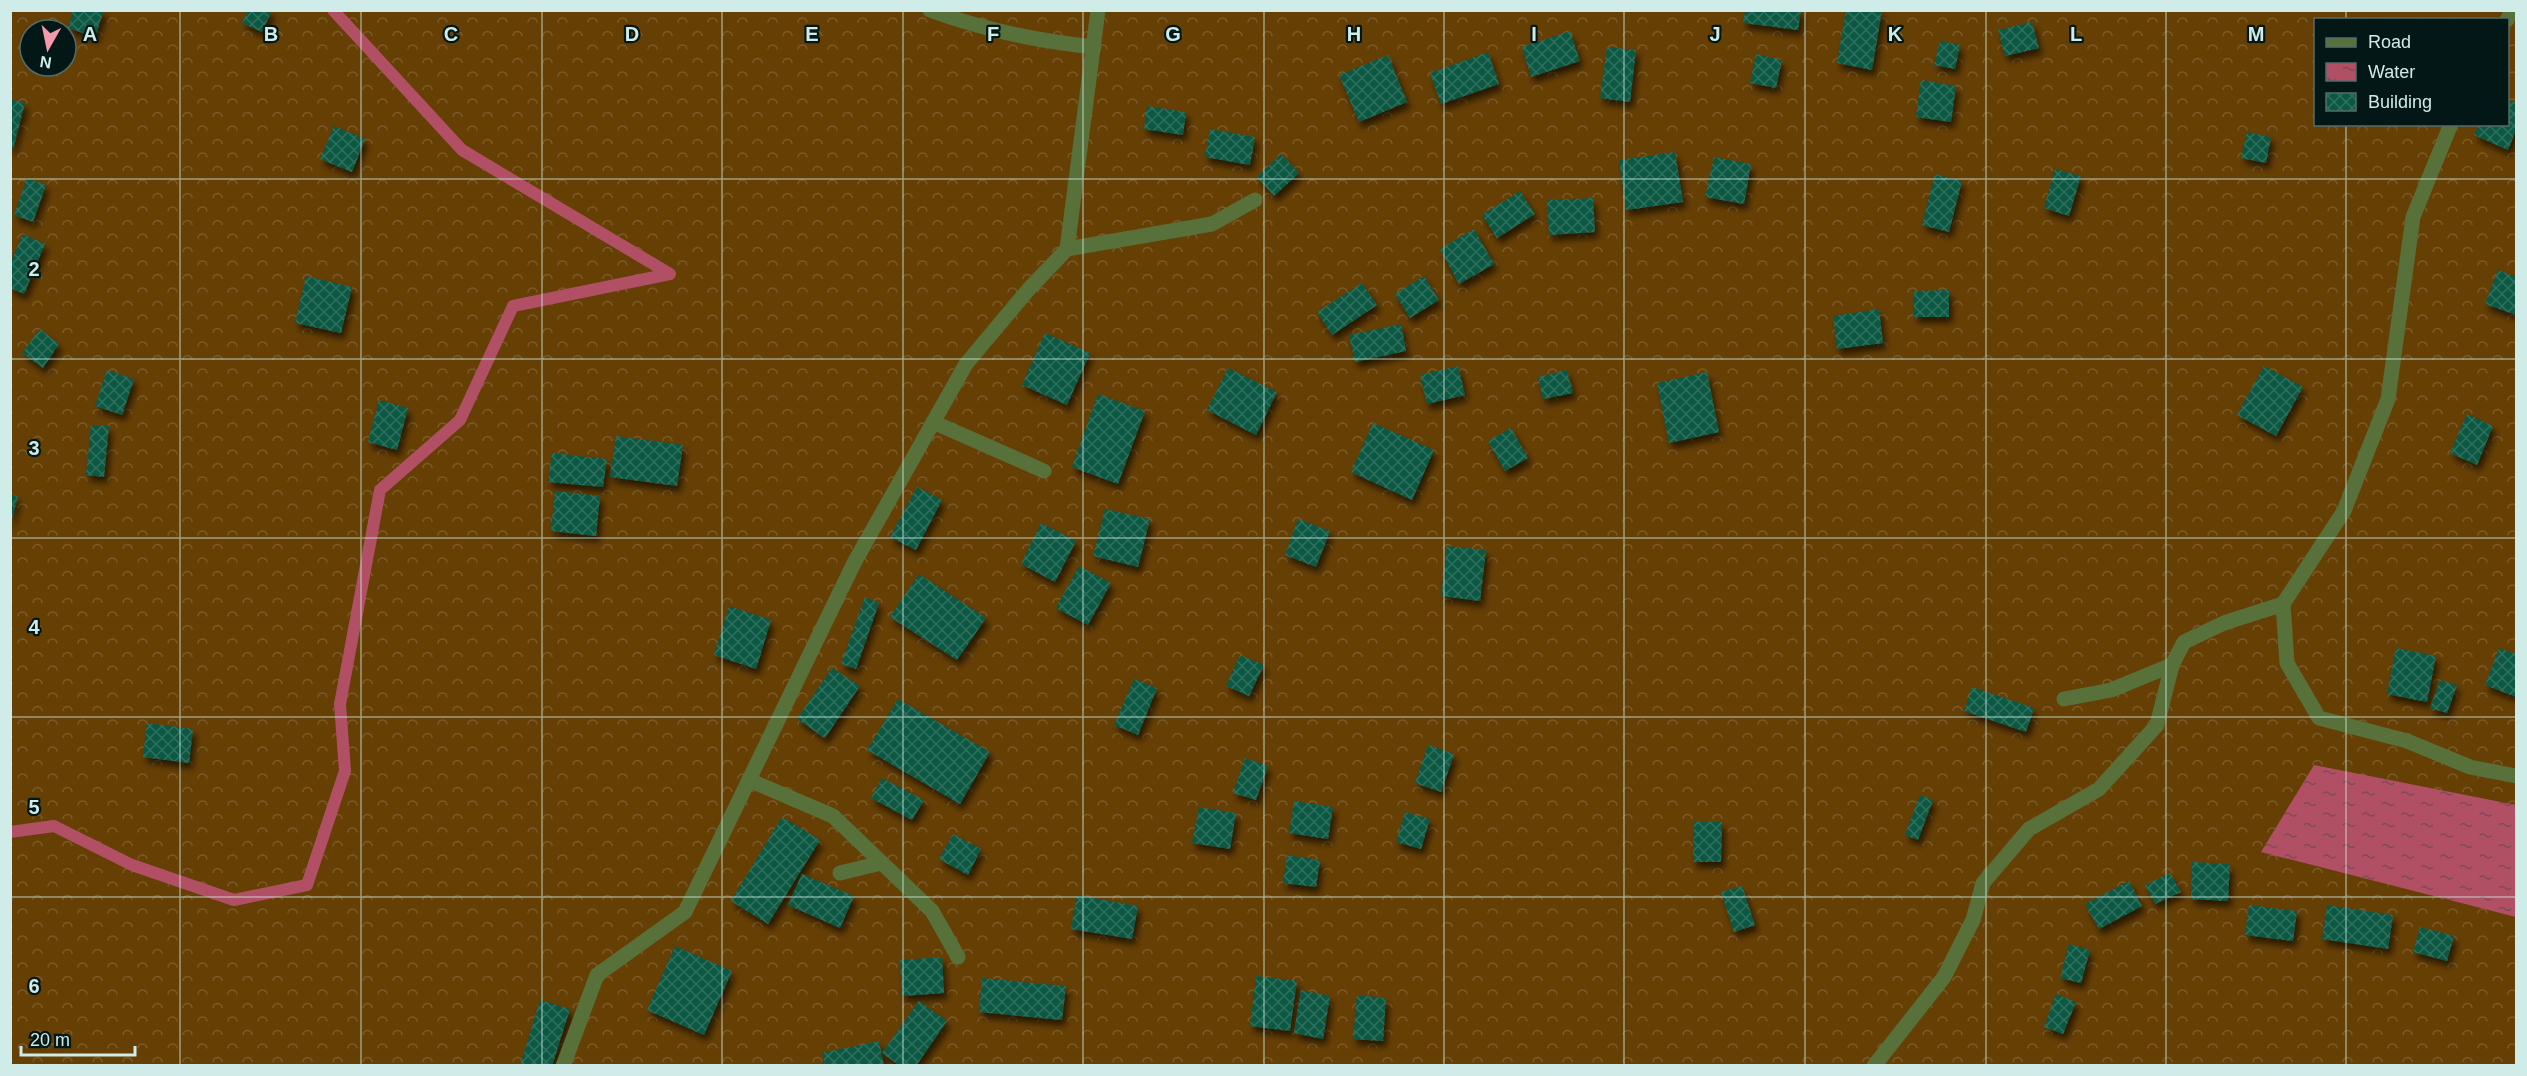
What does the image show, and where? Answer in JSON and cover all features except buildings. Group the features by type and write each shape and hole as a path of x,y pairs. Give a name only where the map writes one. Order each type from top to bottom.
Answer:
{"street":[{"path":"930,10 974,27 1034,41 1094,47"},
{"path":"563,1065 597,975 685,912 854,563 966,364 1028,290 1067,249 1098,10"},
{"path":"2450,126 2413,217 2388,399 2344,511 2283,604 2287,663 2319,718 2407,741 2470,767 2517,776"},
{"path":"1067,249 1212,224 1255,200"},
{"path":"933,422 1044,471"},
{"path":"1874,1065 1944,977 1973,920 1983,883 2029,829 2099,789 2157,725 2172,665 2184,642 2224,623 2283,604"},
{"path":"2064,699 2111,690 2172,665"},
{"path":"749,780 833,816 932,912 958,957"},
{"path":"840,873 881,863"}],"green space":[{"path":"11,11 2516,11 2516,1065 11,1065"}],"water":[{"path":"2314,765 2516,805 2516,917 2261,852"}],"waterway":[{"path":"10,832 54,826 132,865 234,900 307,885 345,771 340,704 380,490 460,420 513,306 670,274 462,150 333,10"}]}
